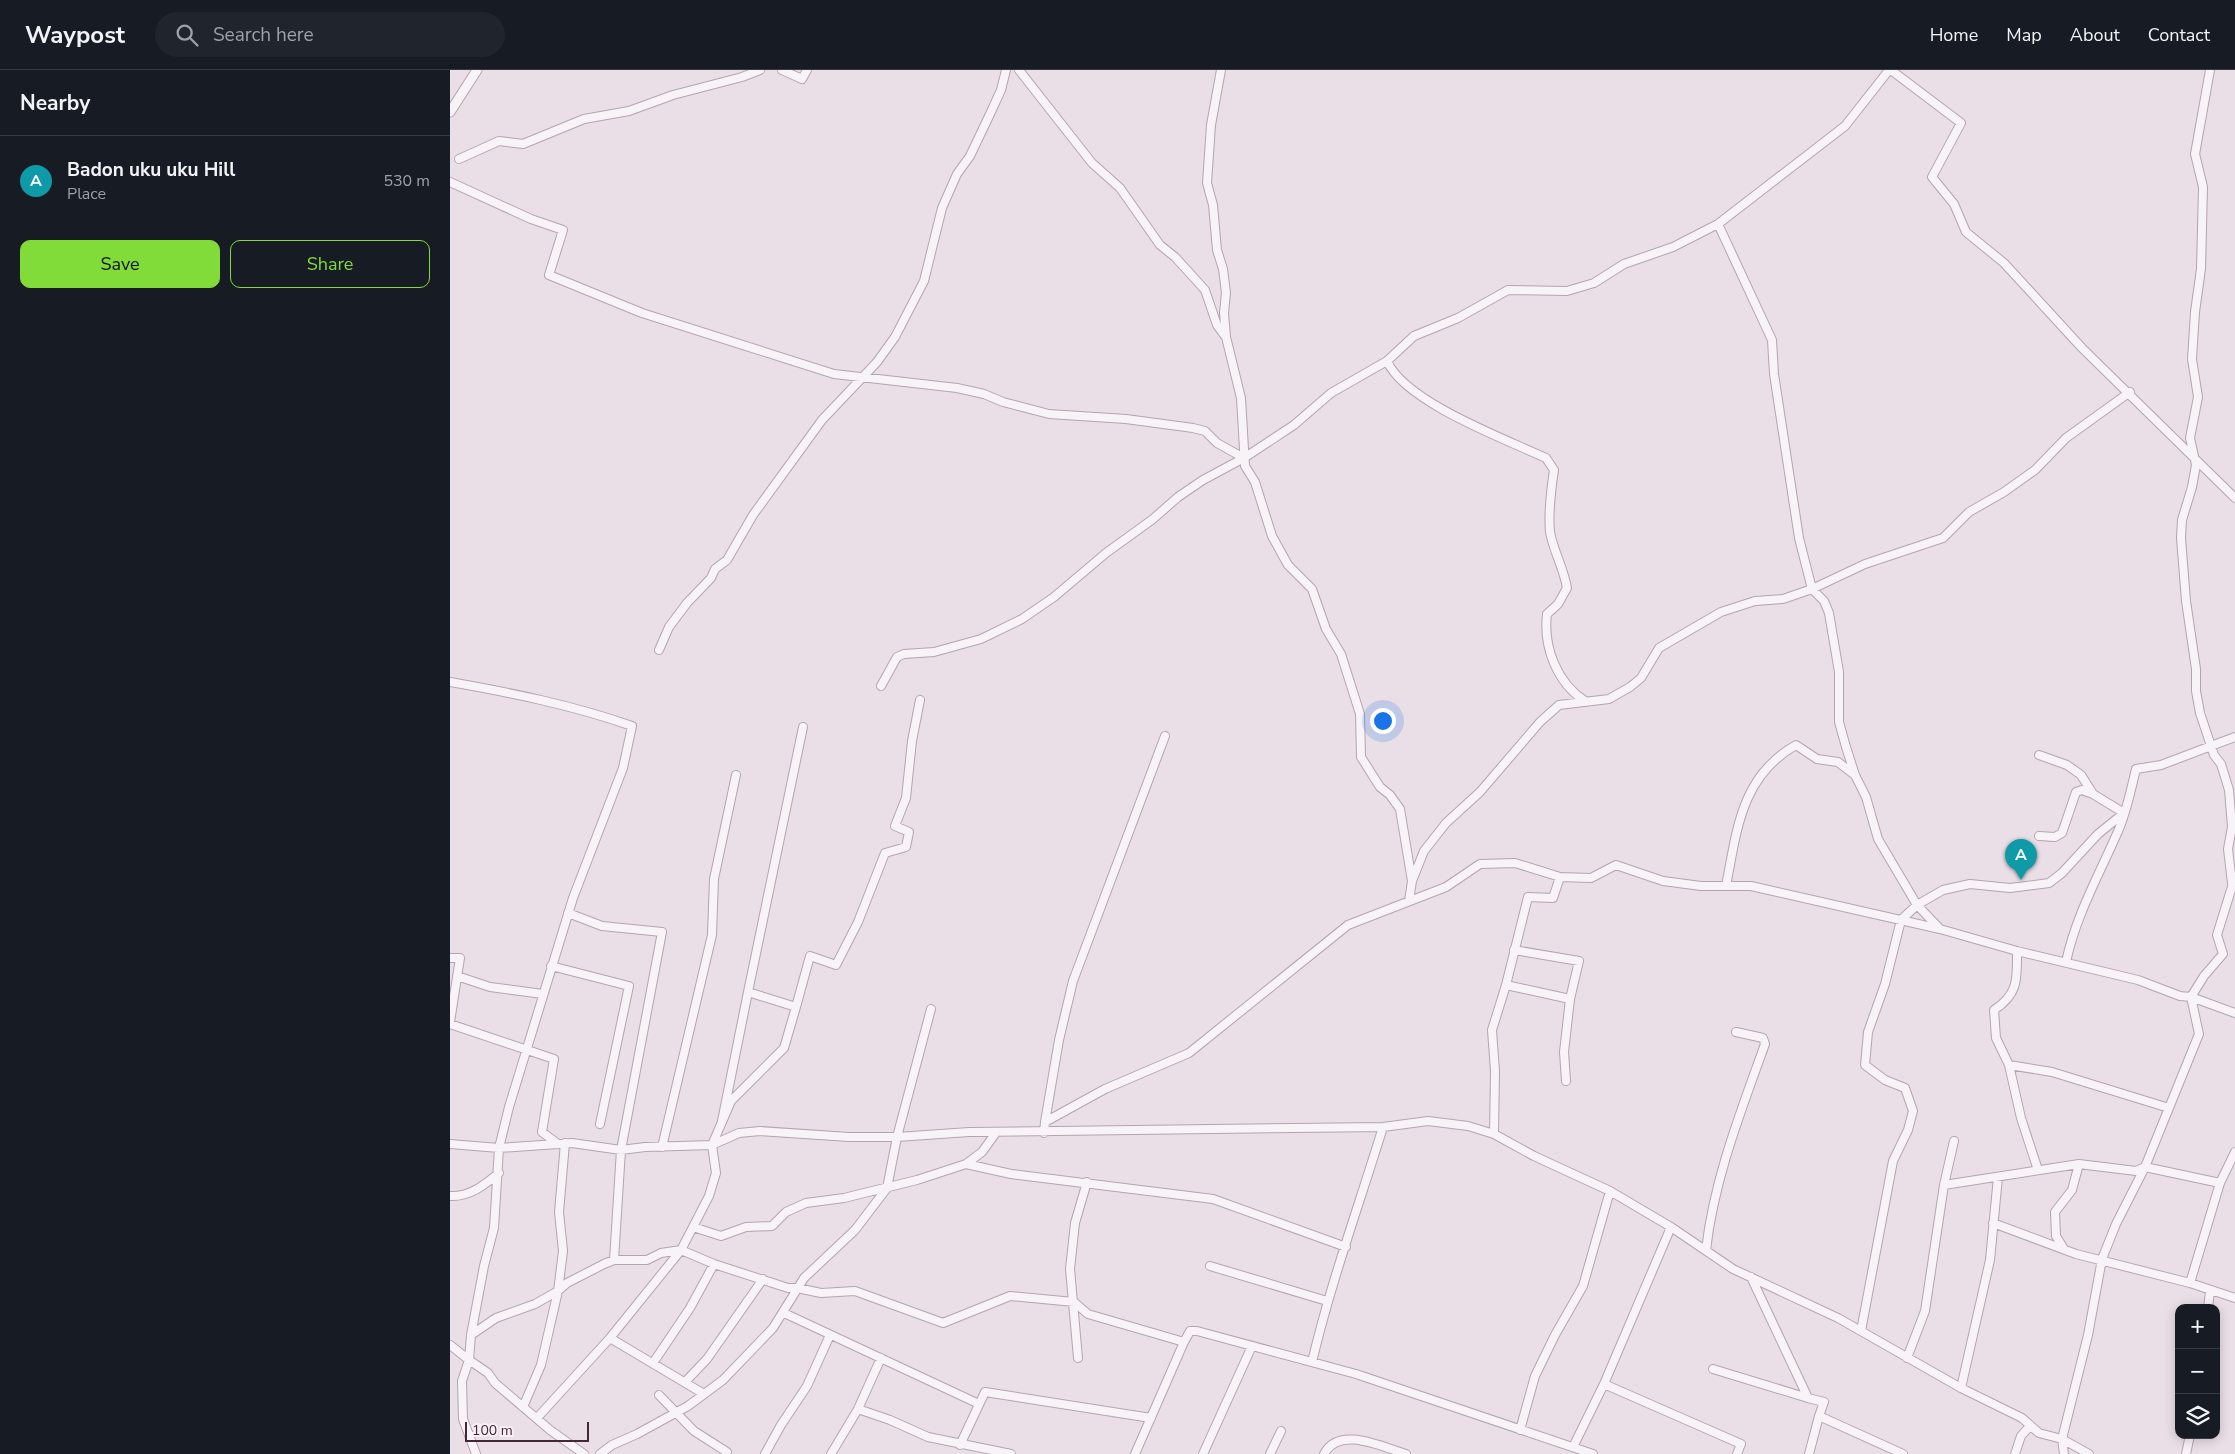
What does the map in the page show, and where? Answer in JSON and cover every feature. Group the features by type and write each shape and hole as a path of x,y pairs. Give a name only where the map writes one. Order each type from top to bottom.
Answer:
{"street":[{"path":"450,112 477,70"},
{"path":"460,159 499,140 523,144 584,119 630,110 673,95 742,77 760,70"},
{"path":"782,70 802,79 807,70"},
{"path":"659,650 668,627 687,602 711,578 715,569 727,560 753,515 822,420 877,362 894,337 924,281 942,208 957,174 970,156 990,114 1001,90 1006,70"},
{"path":"1019,70 1092,163 1124,194 1148,231 1205,290 1217,325 1226,337"},
{"path":"1221,70 1210,125 1207,184 1213,205 1218,250 1224,268 1226,337 1241,398 1244,458 1255,482 1272,536 1288,565 1312,589 1326,629 1341,654 1360,714 1360,757 1380,787 1390,795 1400,810 1412,881"},
{"path":"881,686 896,657 904,654 934,652 981,639 1022,619 1054,597 1106,553 1153,520 1178,498 1203,480 1244,458 1294,425 1331,393 1387,361 1414,336 1458,318 1508,290 1566,291 1594,283 1624,264 1673,247 1718,224 1845,126 1890,70 1961,123 1932,177 1954,204 1966,232 2004,263 2082,348 2130,392 2235,498"},
{"path":"2064,1454 2062,1439 2088,1335 2102,1259 2116,1224 2145,1167 2199,1034 2191,997 2204,976 2224,954 2217,935 2234,881 2228,849 2232,828 2229,790 2221,764 2214,755 2200,713 2182,558 2182,520 2196,465 2192,455 2190,438 2198,397 2192,358 2195,312 2201,269 2203,187 2195,154 2210,70"},
{"path":"450,182 531,219 563,230 549,275 642,313 834,374 957,388 984,394 1003,402 1049,414 1126,419 1193,428 1205,431 1217,444 1244,458"},
{"path":"1718,224 1772,340 1774,374 1789,484 1799,538 1812,589 1824,601 1829,613 1839,672 1839,722 1854,774 1866,796 1878,839 1917,905 1940,929"},
{"path":"1387,361 1392,373 1435,405 1546,458 1554,470 1550,501 1550,534 1564,569 1567,588 1558,604 1547,614 1545,631 1556,668 1571,692 1585,701"},
{"path":"1409,901 1412,881 1424,851 1446,823 1480,792 1540,722 1559,705 1609,699 1630,687 1641,678 1659,648 1721,612 1755,601 1783,600 1812,589 1864,564 1943,538 1969,512 2004,492 2035,470 2066,438 2130,392"},
{"path":"450,682 537,697 595,712 632,726 623,768 568,913 551,966 499,1148 499,1173 494,1228 484,1266 471,1335 470,1360 462,1381 463,1418 476,1454"},
{"path":"537,1418 610,1338 681,1250 709,1196 716,1173 712,1145 730,1101 784,1048 810,956 836,965 858,922 886,853 906,847 909,832 895,826 906,798 912,741 920,700"},
{"path":"722,1121 803,727"},
{"path":"1044,1133 1060,1040 1073,982 1165,736"},
{"path":"2066,962 2071,939 2081,913 2124,813 2136,769 2161,765 2210,744 2235,737"},
{"path":"1726,886 1740,816 1756,780 1778,755 1796,745 1817,759 1838,762 1854,774"},
{"path":"2039,755 2066,765 2081,775 2093,794"},
{"path":"662,1147 712,936 714,879 736,776"},
{"path":"2038,836 2055,837 2062,833 2076,792 2082,790 2093,794 2124,813"},
{"path":"1861,1331 1893,1161 1908,1130 1913,1111 1905,1088 1885,1080 1865,1065 1868,1032 1885,984 1901,920 1917,905 1943,890 1970,884 2010,888 2049,884 2062,873 2098,834 2124,813"},
{"path":"1045,1122 1105,1089 1189,1053 1348,925 1446,887 1480,864 1515,863 1560,877 1591,878 1616,865 1663,881 1701,886 1752,886 1940,929 2017,951 2138,980 2180,996 2191,997 2235,1013"},
{"path":"1494,1134 1495,1071 1492,1030 1506,985 1528,897 1553,898 1560,877"},
{"path":"568,913 576,918 602,926 662,932 621,1150 614,1260"},
{"path":"1514,950 1580,961 1570,999 1564,1052 1566,1081"},
{"path":"2017,951 2016,985 2006,1003 1994,1010 1996,1038 2009,1065 2021,1118 2038,1170"},
{"path":"450,958 460,958 450,1023 554,1059 542,1132 562,1144"},
{"path":"551,966 629,986 600,1124"},
{"path":"457,976 490,987 543,994"},
{"path":"1506,985 1570,999"},
{"path":"748,992 796,1007"},
{"path":"600,1454 612,1445 677,1412 723,1380 773,1328 784,1313 797,1288 828,1253 855,1230 887,1188 897,1137 931,1009"},
{"path":"1706,1250 1710,1216 1731,1142 1765,1044 1764,1038 1736,1032"},
{"path":"2009,1065 2052,1072 2169,1108"},
{"path":"450,1144 499,1148 562,1144 621,1150 712,1145 739,1133 760,1131 849,1137 897,1137 969,1132 995,1134 1044,1133 1148,1128 1383,1127 1428,1121 1468,1126 1494,1134 1534,1156 1610,1192 1671,1227 1733,1268 1861,1331 1961,1388 2022,1418 2039,1433 2062,1439 2089,1454"},
{"path":"1312,1362 1327,1301 1346,1248 1383,1127"},
{"path":"693,1227 721,1236 746,1227 772,1226 786,1212 806,1203 844,1198 887,1188 949,1171 966,1164 982,1152 995,1134"},
{"path":"1907,1358 1924,1311 1944,1185 1954,1141"},
{"path":"524,1407 541,1365 558,1291 563,1251 559,1212 562,1144"},
{"path":"2190,1283 2220,1183 2235,1154"},
{"path":"966,1164 1011,1174 1088,1182 1213,1199 1346,1248"},
{"path":"2064,1249 2056,1236 2056,1212 2072,1190 2080,1164"},
{"path":"1944,1185 2080,1164 2136,1171 2145,1167 2220,1183"},
{"path":"450,1196 461,1197 480,1188 499,1173"},
{"path":"1961,1388 1990,1260 1998,1177"},
{"path":"1078,1358 1070,1269 1076,1223 1088,1182"},
{"path":"1520,1430 1535,1376 1554,1335 1583,1286 1610,1192"},
{"path":"1994,1223 2064,1249 2190,1283 2235,1298"},
{"path":"1573,1447 1604,1384 1671,1227"},
{"path":"471,1335 496,1318 535,1304 558,1291 567,1282 614,1260 647,1260 661,1253 681,1250 714,1264 788,1288 821,1293 855,1291 943,1323 1010,1296 1072,1301 1088,1314 1184,1342"},
{"path":"653,1362 690,1308 714,1264"},
{"path":"1210,1266 1327,1301"},
{"path":"1751,1277 1808,1398"},
{"path":"686,1381 708,1359 763,1279"},
{"path":"2208,1304 2210,1291"},
{"path":"784,1313 979,1404"},
{"path":"1135,1454 1190,1331 1196,1331 1356,1374 1593,1454"},
{"path":"765,1454 781,1425 807,1386 830,1335"},
{"path":"610,1338 686,1381 704,1394"},
{"path":"450,1345 488,1374 495,1383 537,1418 584,1454"},
{"path":"1203,1454 1252,1346"},
{"path":"831,1454 858,1409 881,1358"},
{"path":"1713,1369 1824,1402 1809,1454"},
{"path":"1604,1384 1741,1444 1737,1454"},
{"path":"960,1445 984,1392 1151,1418"},
{"path":"659,1396 694,1431 727,1452"},
{"path":"858,1409 890,1420 928,1438 1011,1454"},
{"path":"1819,1416 1903,1454"},
{"path":"2015,1454 2021,1436 2030,1426"},
{"path":"1270,1454 1281,1431"},
{"path":"1324,1454 1328,1446 1335,1440 1347,1439 1406,1454"},
{"path":"2186,1454 2189,1439"}],"place":[{"name":"Badon uku uku Hill","path":"2021,880"}]}
